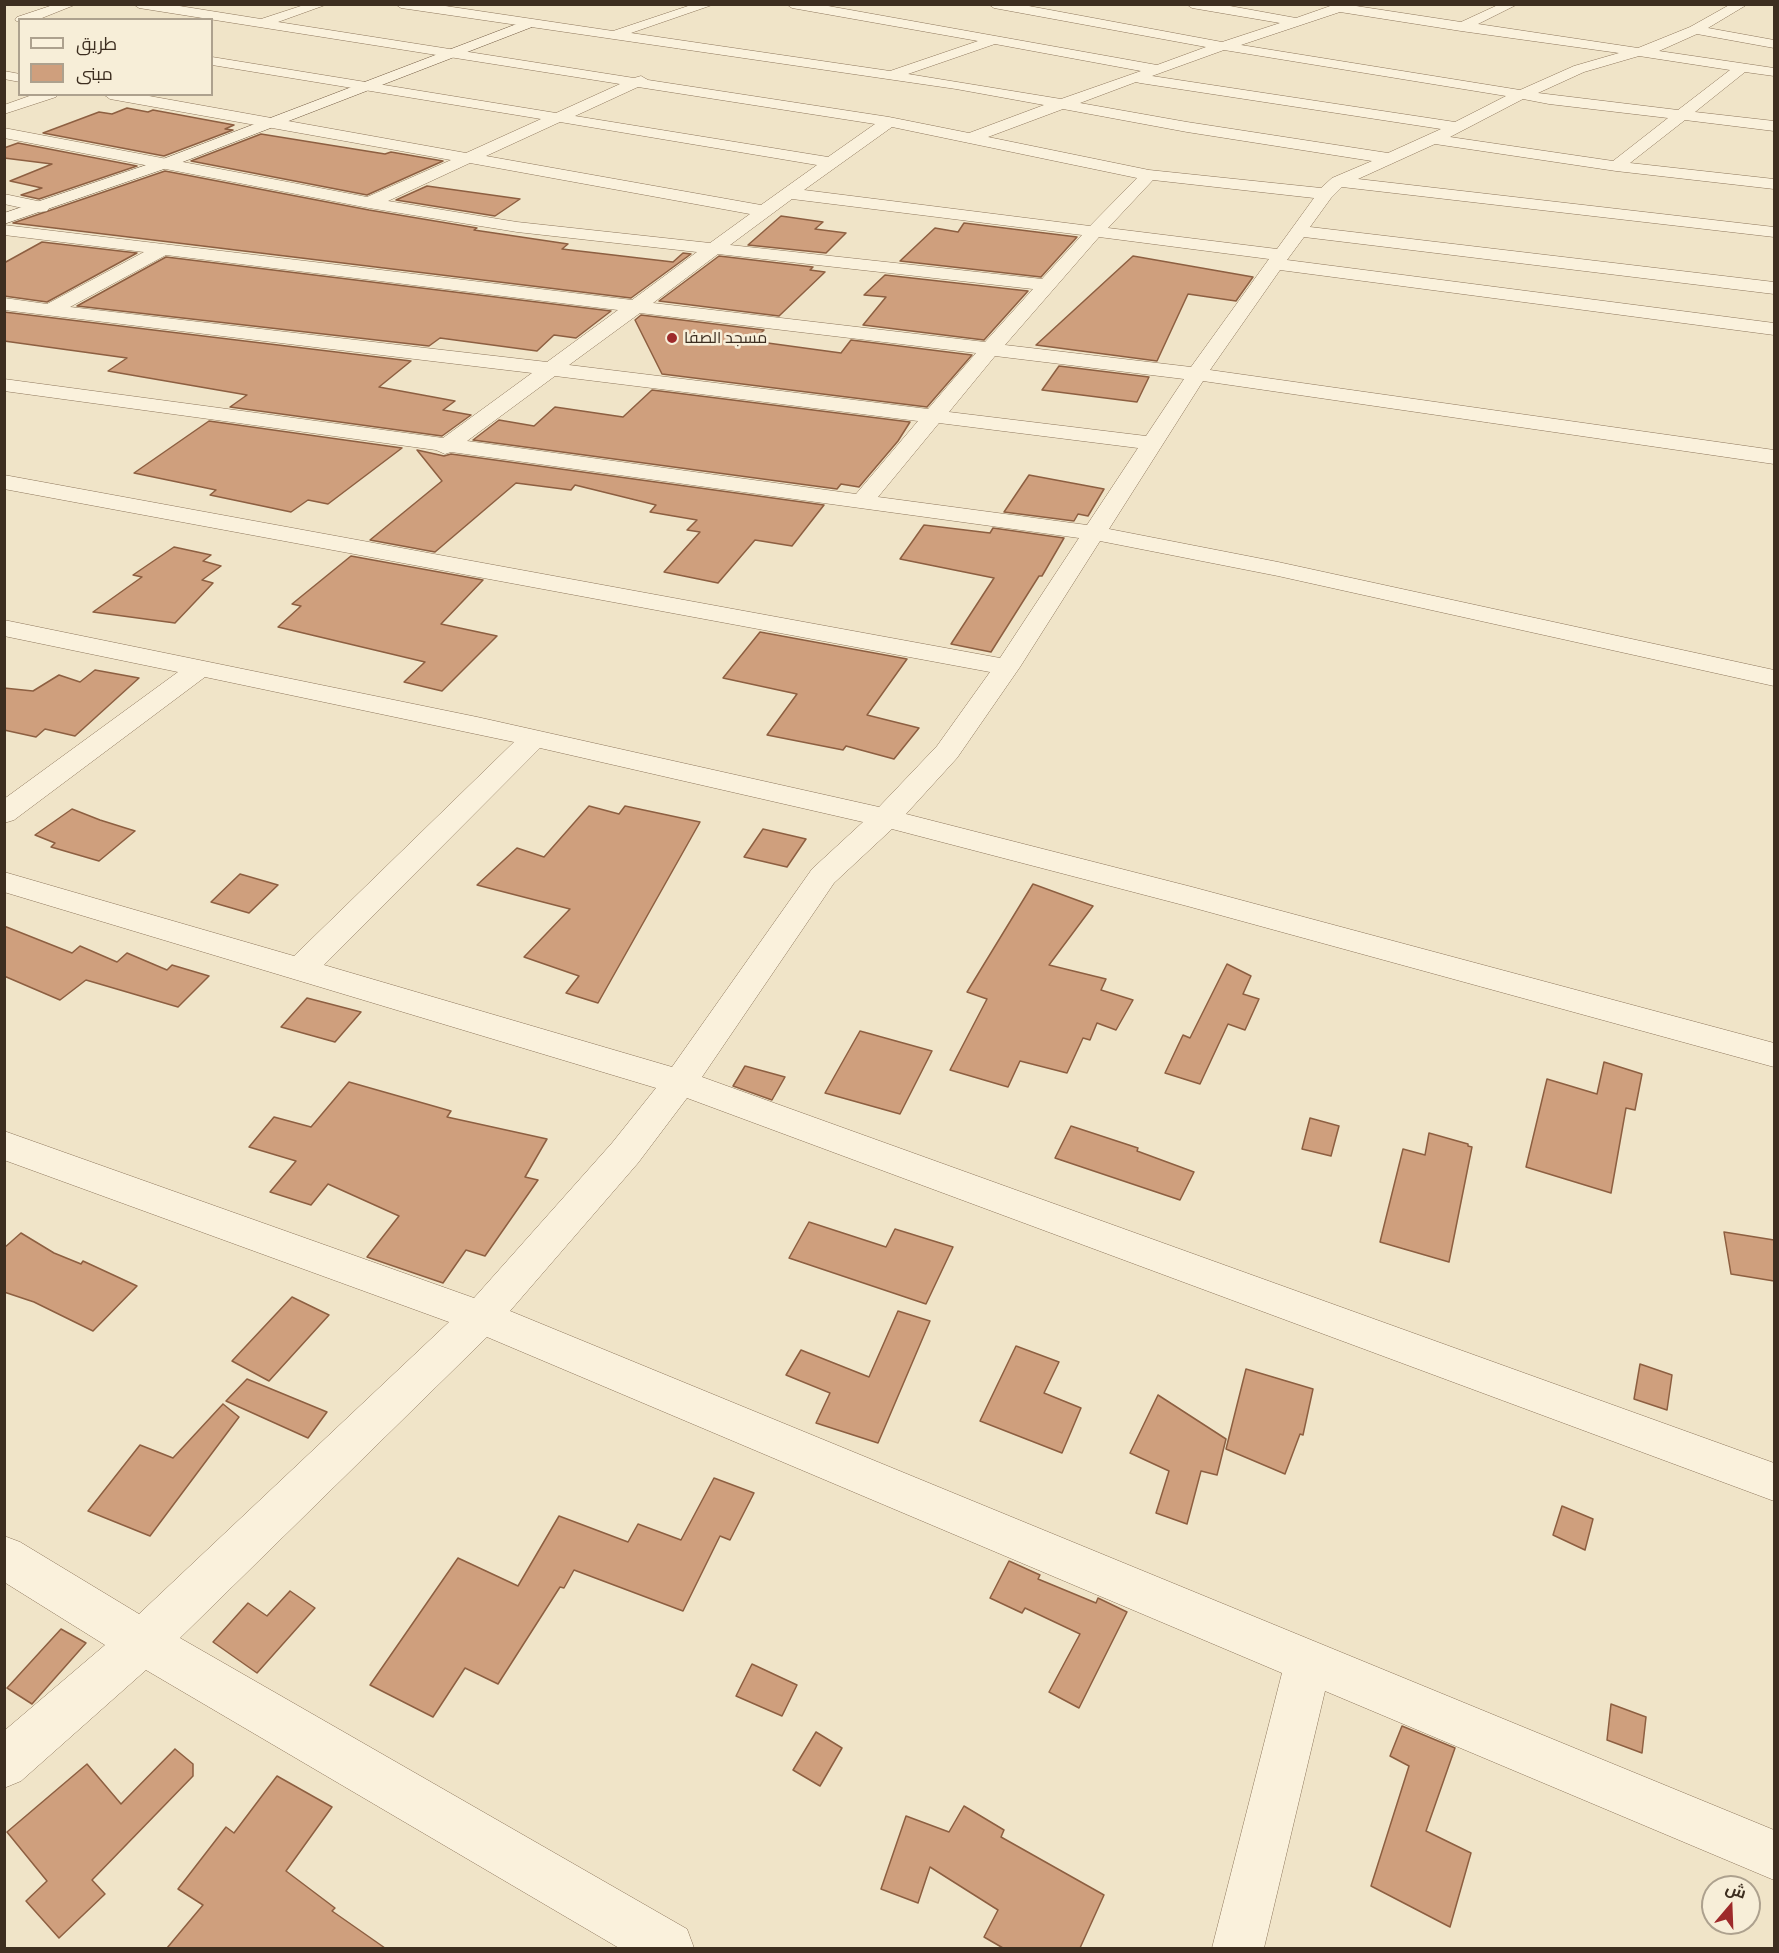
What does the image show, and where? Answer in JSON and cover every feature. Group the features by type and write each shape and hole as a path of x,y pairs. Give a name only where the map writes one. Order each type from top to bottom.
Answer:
{"street":[{"path":"31,18 71,4"},
{"path":"139,4 889,122 1149,175 1704,218 1774,232"},
{"path":"231,33 322,4"},
{"path":"401,4 497,19 527,16 611,35 1016,94 1197,129 1387,158"},
{"path":"611,35 709,4"},
{"path":"792,4 1159,70"},
{"path":"994,4 1223,46 1520,94 1774,126"},
{"path":"1192,4 1298,21"},
{"path":"1461,27 1512,4"},
{"path":"4,1764 143,1642 481,1317 625,1153 680,1082 823,876 886,818 947,752 1006,667 1197,374 1331,188 1387,158 1433,139 1520,94 1579,69 1639,53 1695,30 1742,4"},
{"path":"971,138 1223,46 1348,5 1461,27 1774,72"},
{"path":"4,219 161,165 367,87 451,52 527,16"},
{"path":"889,75 1063,16"},
{"path":"1695,30 1774,44"},
{"path":"681,63 712,50"},
{"path":"213,61 831,162"},
{"path":"1616,166 1743,67"},
{"path":"369,203 660,72"},
{"path":"1134,79 1459,126"},
{"path":"4,110 45,96"},
{"path":"121,96 764,211"},
{"path":"445,447 789,192 889,122"},
{"path":"4,133 161,165 369,203 518,227 1047,285"},
{"path":"1433,139 1616,166 1710,183 1774,184"},
{"path":"861,502 992,347 1095,231 1149,175"},
{"path":"789,192 1095,231 1278,260 1774,329"},
{"path":"4,199 41,207"},
{"path":"4,230 992,347 1197,374 1774,457"},
{"path":"1299,231 1774,288"},
{"path":"51,310 162,250"},
{"path":"4,304 1152,443"},
{"path":"4,385 445,447 1094,533 1278,569 1774,678"},
{"path":"4,482 1006,667"},
{"path":"5,629 534,738 886,818 1192,897 1774,1055"},
{"path":"4,814 200,668"},
{"path":"301,969 534,738"},
{"path":"4,882 680,1082 1774,1482"},
{"path":"4,1144 481,1317 1774,1855"},
{"path":"4,1557 143,1642 668,1948"},
{"path":"1238,1948 1309,1661"}],"building":[{"path":"127,108 148,112 153,110 234,125 225,129 233,130 164,156 43,133 99,112 112,114"},
{"path":"261,134 443,161 367,195 191,161"},
{"path":"18,143 137,166 39,199 21,195 42,188 10,181 52,164 4,158 4,148"},
{"path":"165,171 477,228 474,230 568,244 562,249 673,262 683,253 691,254 631,298 13,223"},
{"path":"427,186 520,199 495,216 396,200"},
{"path":"781,216 823,222 815,229 846,233 826,253 748,245"},
{"path":"964,223 1077,237 1041,277 900,261 935,228 958,232"},
{"path":"42,242 137,253 47,302 4,296 4,263"},
{"path":"719,256 813,267 810,270 825,272 779,316 659,301"},
{"path":"1133,256 1253,277 1236,301 1188,294 1157,361 1036,345"},
{"path":"166,257 611,311 576,338 554,335 537,351 440,338 429,346 77,306"},
{"path":"885,275 1028,291 984,340 863,325 886,297 864,295"},
{"path":"4,312 411,361 379,387 455,401 443,410 471,415 442,436 230,407 247,395 108,371 127,358 4,341"},
{"path":"641,315 764,330 753,341 841,353 851,340 972,355 927,407 662,374 635,320"},
{"path":"1059,366 1149,377 1137,402 1042,390"},
{"path":"652,390 910,422 898,441 859,487 841,484 837,489 473,440 499,420 534,426 555,407 623,417"},
{"path":"209,421 402,448 328,504 308,500 291,512 210,495 216,490 134,473"},
{"path":"417,450 444,456 451,454 824,505 792,546 755,540 718,583 664,572 700,532 687,530 697,520 650,512 656,505 575,485 571,490 516,483 435,552 370,540 442,481"},
{"path":"1029,475 1104,489 1088,516 1078,514 1074,521 1004,512"},
{"path":"924,525 990,533 993,528 1064,538 1042,576 1039,576 991,652 951,644 994,578 900,559"},
{"path":"174,547 211,555 203,561 221,566 202,580 213,583 175,623 93,612 142,577 133,575"},
{"path":"351,556 483,580 441,624 497,636 442,691 404,682 425,662 278,627 301,606 292,604"},
{"path":"760,632 907,659 867,715 919,728 894,759 846,746 843,750 767,735 797,694 723,678"},
{"path":"95,670 139,678 75,736 45,729 36,737 4,730 4,688 33,691 59,675 80,682"},
{"path":"589,806 619,814 625,806 700,822 598,1003 566,993 579,976 524,957 570,909 477,885 517,848 544,857"},
{"path":"72,809 135,831 99,861 51,847 55,843 35,835"},
{"path":"763,829 806,839 787,867 744,857"},
{"path":"240,874 278,885 249,913 211,902"},
{"path":"1033,884 1093,906 1049,965 1106,979 1101,990 1133,1000 1116,1030 1097,1023 1090,1040 1083,1038 1067,1073 1020,1061 1008,1087 950,1070 987,999 967,992"},
{"path":"4,926 72,953 80,946 117,962 127,953 167,970 172,965 209,976 178,1007 86,980 60,1000 4,976"},
{"path":"1227,964 1251,976 1243,994 1259,999 1245,1030 1228,1024 1200,1084 1165,1073 1183,1035 1190,1038"},
{"path":"307,998 361,1012 335,1042 281,1027"},
{"path":"860,1031 932,1051 900,1114 825,1093"},
{"path":"1604,1062 1642,1074 1635,1110 1626,1108 1611,1193 1526,1167 1547,1079 1597,1094"},
{"path":"745,1066 785,1077 772,1100 733,1086"},
{"path":"349,1082 451,1111 447,1117 547,1139 525,1177 538,1180 485,1256 466,1250 443,1283 367,1257 399,1216 328,1184 311,1205 270,1192 296,1161 249,1147 274,1117 311,1127"},
{"path":"1310,1118 1339,1126 1331,1156 1302,1149"},
{"path":"1071,1126 1138,1148 1137,1151 1194,1172 1180,1200 1055,1158"},
{"path":"1429,1133 1472,1147 1449,1262 1380,1242 1403,1149 1425,1155"},
{"path":"809,1222 886,1247 895,1229 953,1247 926,1304 789,1258"},
{"path":"1724,1232 1774,1240 1774,1281 1731,1274"},
{"path":"21,1233 54,1253 81,1264 83,1261 137,1286 93,1331 34,1302 4,1292 4,1248"},
{"path":"292,1297 329,1315 269,1381 232,1361"},
{"path":"898,1311 930,1321 878,1443 816,1423 830,1393 786,1375 801,1350 869,1377"},
{"path":"1016,1346 1059,1362 1044,1393 1081,1408 1062,1453 980,1421"},
{"path":"1640,1364 1672,1375 1667,1410 1634,1399"},
{"path":"1246,1369 1313,1389 1303,1435 1300,1434 1285,1474 1226,1449"},
{"path":"247,1379 327,1412 308,1438 226,1401"},
{"path":"1158,1395 1226,1439 1217,1475 1201,1471 1187,1524 1156,1513 1169,1471 1130,1453"},
{"path":"223,1404 239,1417 150,1536 88,1511 140,1445 173,1458"},
{"path":"714,1478 754,1493 730,1540 720,1536 683,1611 574,1570 564,1588 560,1587 498,1684 465,1668 433,1717 370,1685 458,1558 518,1586 559,1516 628,1542 638,1524 681,1540"},
{"path":"1562,1506 1593,1519 1585,1550 1553,1535"},
{"path":"1009,1561 1040,1575 1038,1579 1096,1603 1098,1598 1127,1612 1079,1708 1049,1692 1080,1634 1025,1608 1022,1613 990,1598"},
{"path":"290,1591 315,1608 257,1673 213,1642 248,1603 267,1616"},
{"path":"61,1629 86,1643 32,1704 7,1688"},
{"path":"752,1664 797,1685 782,1716 736,1696"},
{"path":"1611,1704 1646,1717 1642,1753 1607,1740"},
{"path":"1402,1726 1455,1748 1426,1831 1471,1853 1450,1927 1371,1886 1409,1766 1390,1756"},
{"path":"816,1732 842,1748 820,1786 793,1770"},
{"path":"175,1749 193,1764 193,1776 92,1880 105,1894 59,1938 26,1901 47,1881 7,1832 87,1764 121,1804"},
{"path":"277,1776 332,1807 286,1871 335,1908 332,1911 385,1948 167,1948 203,1905 178,1889 226,1827 234,1833"},
{"path":"964,1806 1004,1830 1001,1837 1104,1895 1080,1948 1003,1948 984,1937 998,1910 930,1867 918,1903 881,1889 906,1816 949,1832"}],"place":[{"name":"مسجد الصفا","path":"672,338"}]}
